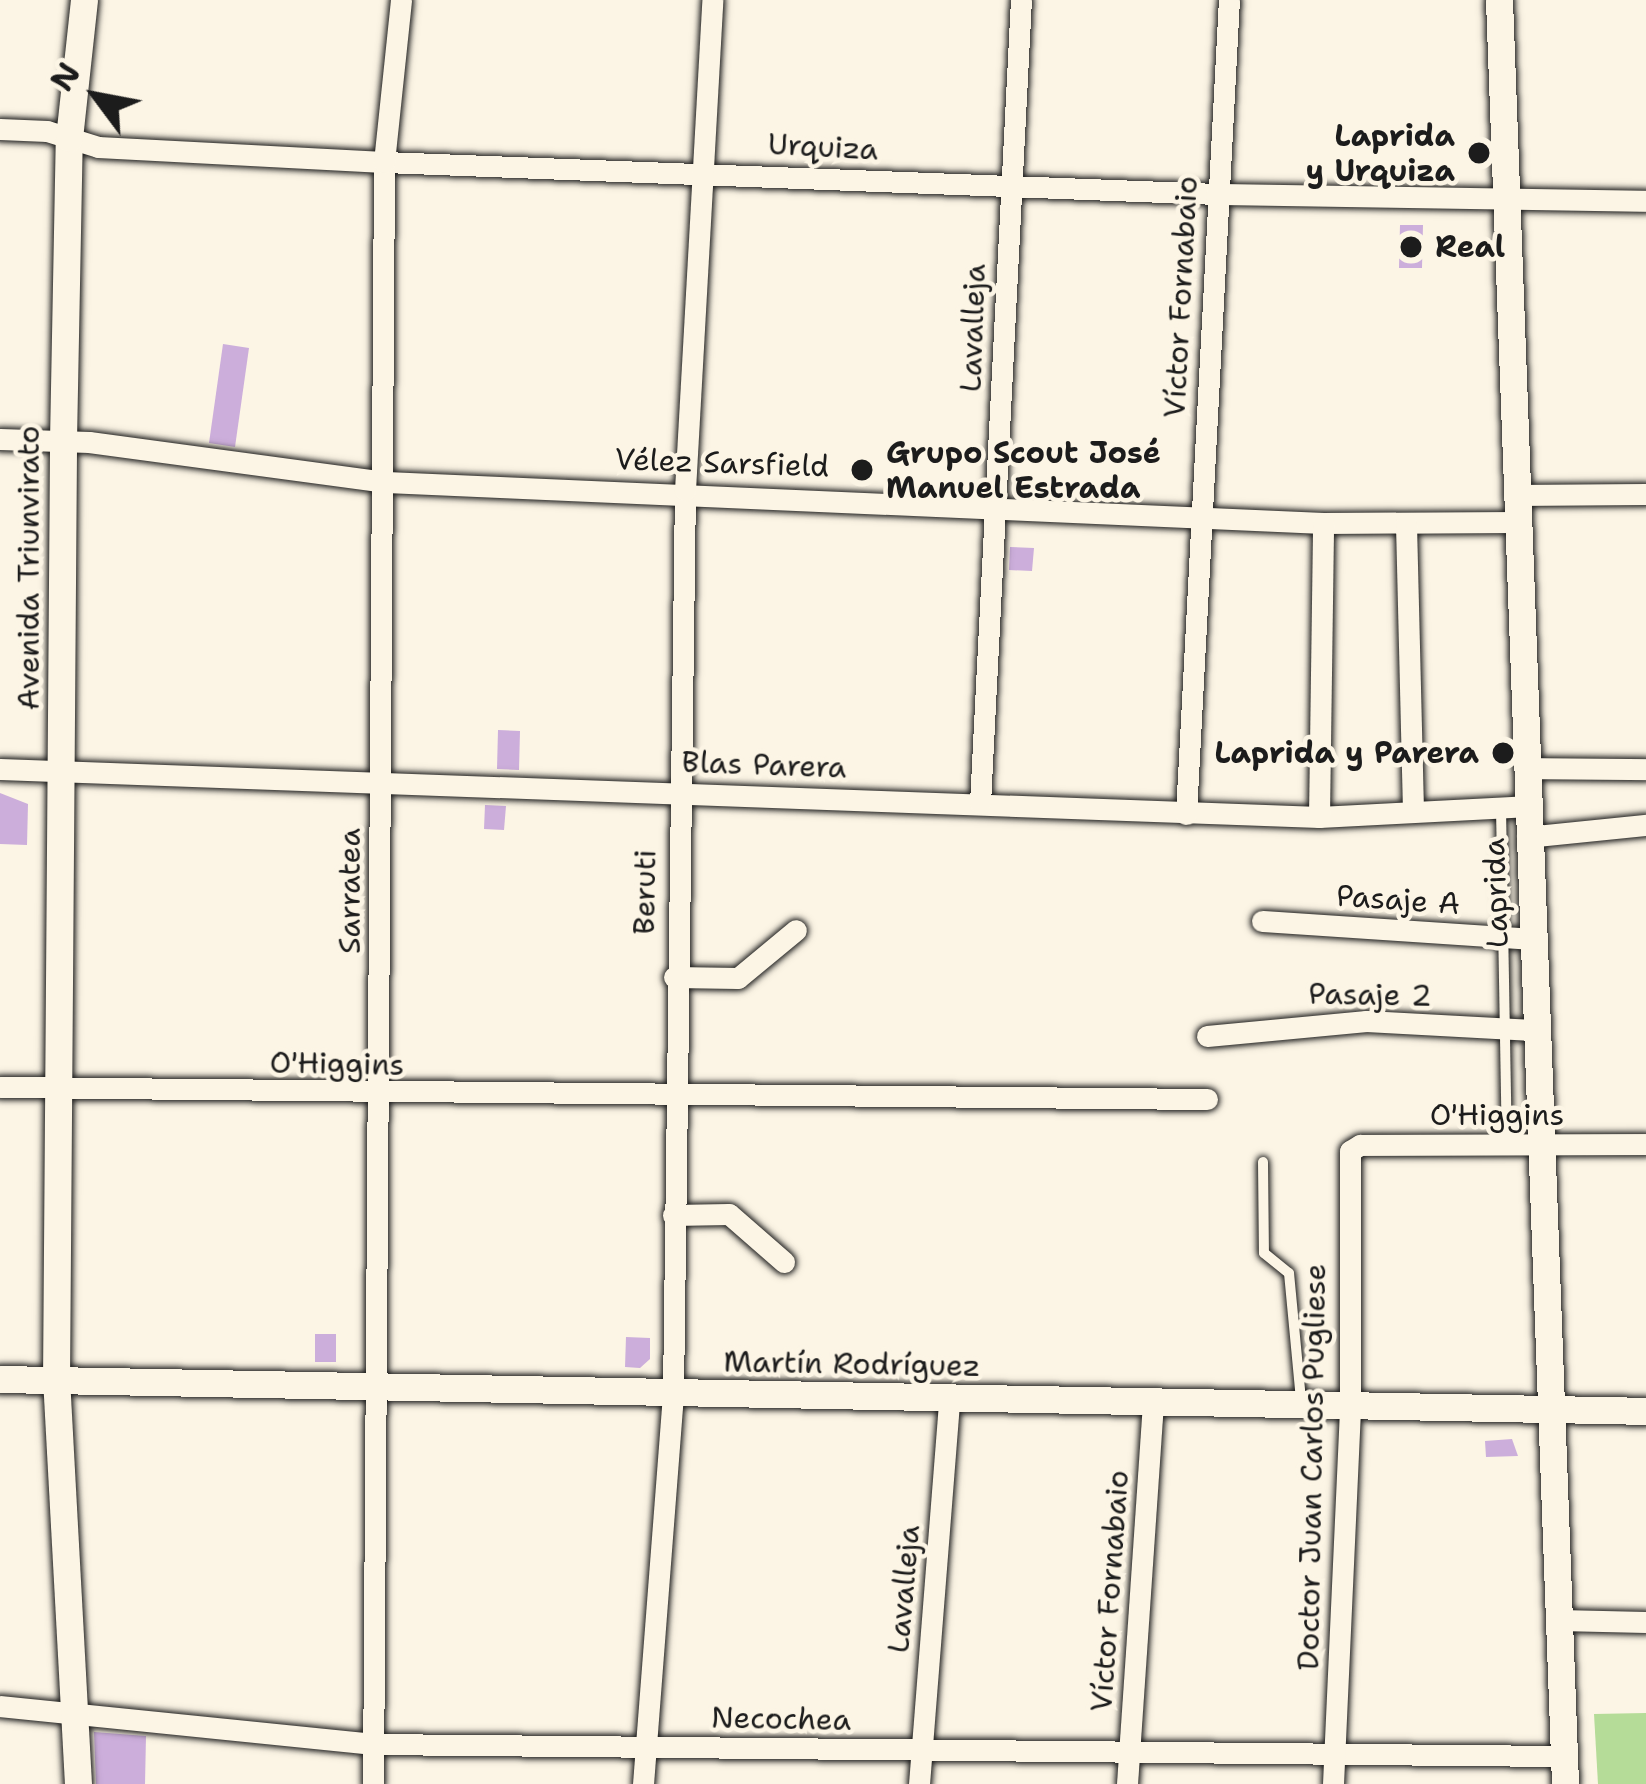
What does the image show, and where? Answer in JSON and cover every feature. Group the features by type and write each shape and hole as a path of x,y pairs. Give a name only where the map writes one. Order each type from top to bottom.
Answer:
{"street":[{"name":"Avenida Triunvirato","path":"78,1784 56,1382 69,138 84,0"},
{"name":"Sarratea","path":"373,1784 386,482 384,162 401,0"},
{"name":"Beruti","path":"643,1784 674,1393 676,791 698,171 712,0"},
{"name":"Lavalleja","path":"980,803 1021,0"},
{"name":"Víctor Fornabaio","path":"1186,814 1229,0"},
{"name":"Laprida","path":"1499,0 1526,768 1513,807 1527,837 1517,938 1520,1029 1539,1146 1564,1770"},
{"name":"Urquiza","path":"0,129 69,138 98,147 384,162 1216,194 1646,201"},
{"name":"Vélez Sarsfield","path":"0,440 63,440 386,482 685,490 1323,523 1406,524 1646,494"},
{"path":"1319,818 1323,523"},
{"path":"1406,524 1413,808"},
{"path":"1526,768 1646,769"},
{"name":"Blas Parera","path":"0,770 1319,818 1413,808 1513,807"},
{"path":"1527,837 1646,825"},
{"name":"Pasaje A","path":"1262,921 1517,938"},
{"path":"674,977 739,978 796,930"},
{"name":"Pasaje 2","path":"1207,1036 1366,1022 1520,1029"},
{"name":"O'Higgins","path":"0,1088 1207,1099"},
{"name":"O'Higgins","path":"1350,1151 1360,1145 1646,1144"},
{"name":"Doctor Juan Carlos Pugliese","path":"1333,1784 1350,1406 1350,1151"},
{"path":"673,1215 729,1214 784,1262"},
{"name":"Martín Rodríguez","path":"0,1379 379,1390 1646,1411"},
{"name":"Lavalleja","path":"919,1784 949,1400"},
{"name":"Víctor Fornabaio","path":"1127,1784 1154,1403"},
{"path":"1559,1620 1646,1622"},
{"name":"Necochea","path":"0,1706 374,1744 1334,1755 1564,1770"}],"lane":[{"path":"1513,807 1517,938"},
{"path":"1507,1145 1520,1029"},
{"path":"1263,1162 1264,1253 1289,1274 1301,1406"}],"green space":[{"path":"1646,1713 1646,1784 1598,1784 1594,1714"}],"building":[{"name":"Real","path":"1400,225 1423,225 1422,268 1399,268"},
{"path":"223,344 249,348 235,447 209,443"},
{"path":"1010,547 1034,548 1032,571 1009,570"},
{"path":"498,730 520,731 519,770 497,769"},
{"path":"0,793 28,804 27,845 0,844"},
{"path":"485,805 506,806 504,830 484,829"},
{"path":"315,1334 336,1334 336,1362 315,1362"},
{"path":"626,1337 650,1338 650,1359 640,1368 625,1367"},
{"path":"1512,1439 1518,1456 1486,1457 1485,1441"},
{"path":"94,1732 146,1736 145,1784 96,1784"}],"place":[{"name":"Laprida y Urquiza","path":"1479,153"},
{"name":"Real","path":"1411,247"},
{"name":"Grupo Scout José Manuel Estrada","path":"862,470"},
{"name":"Laprida y Parera","path":"1503,753"}]}
